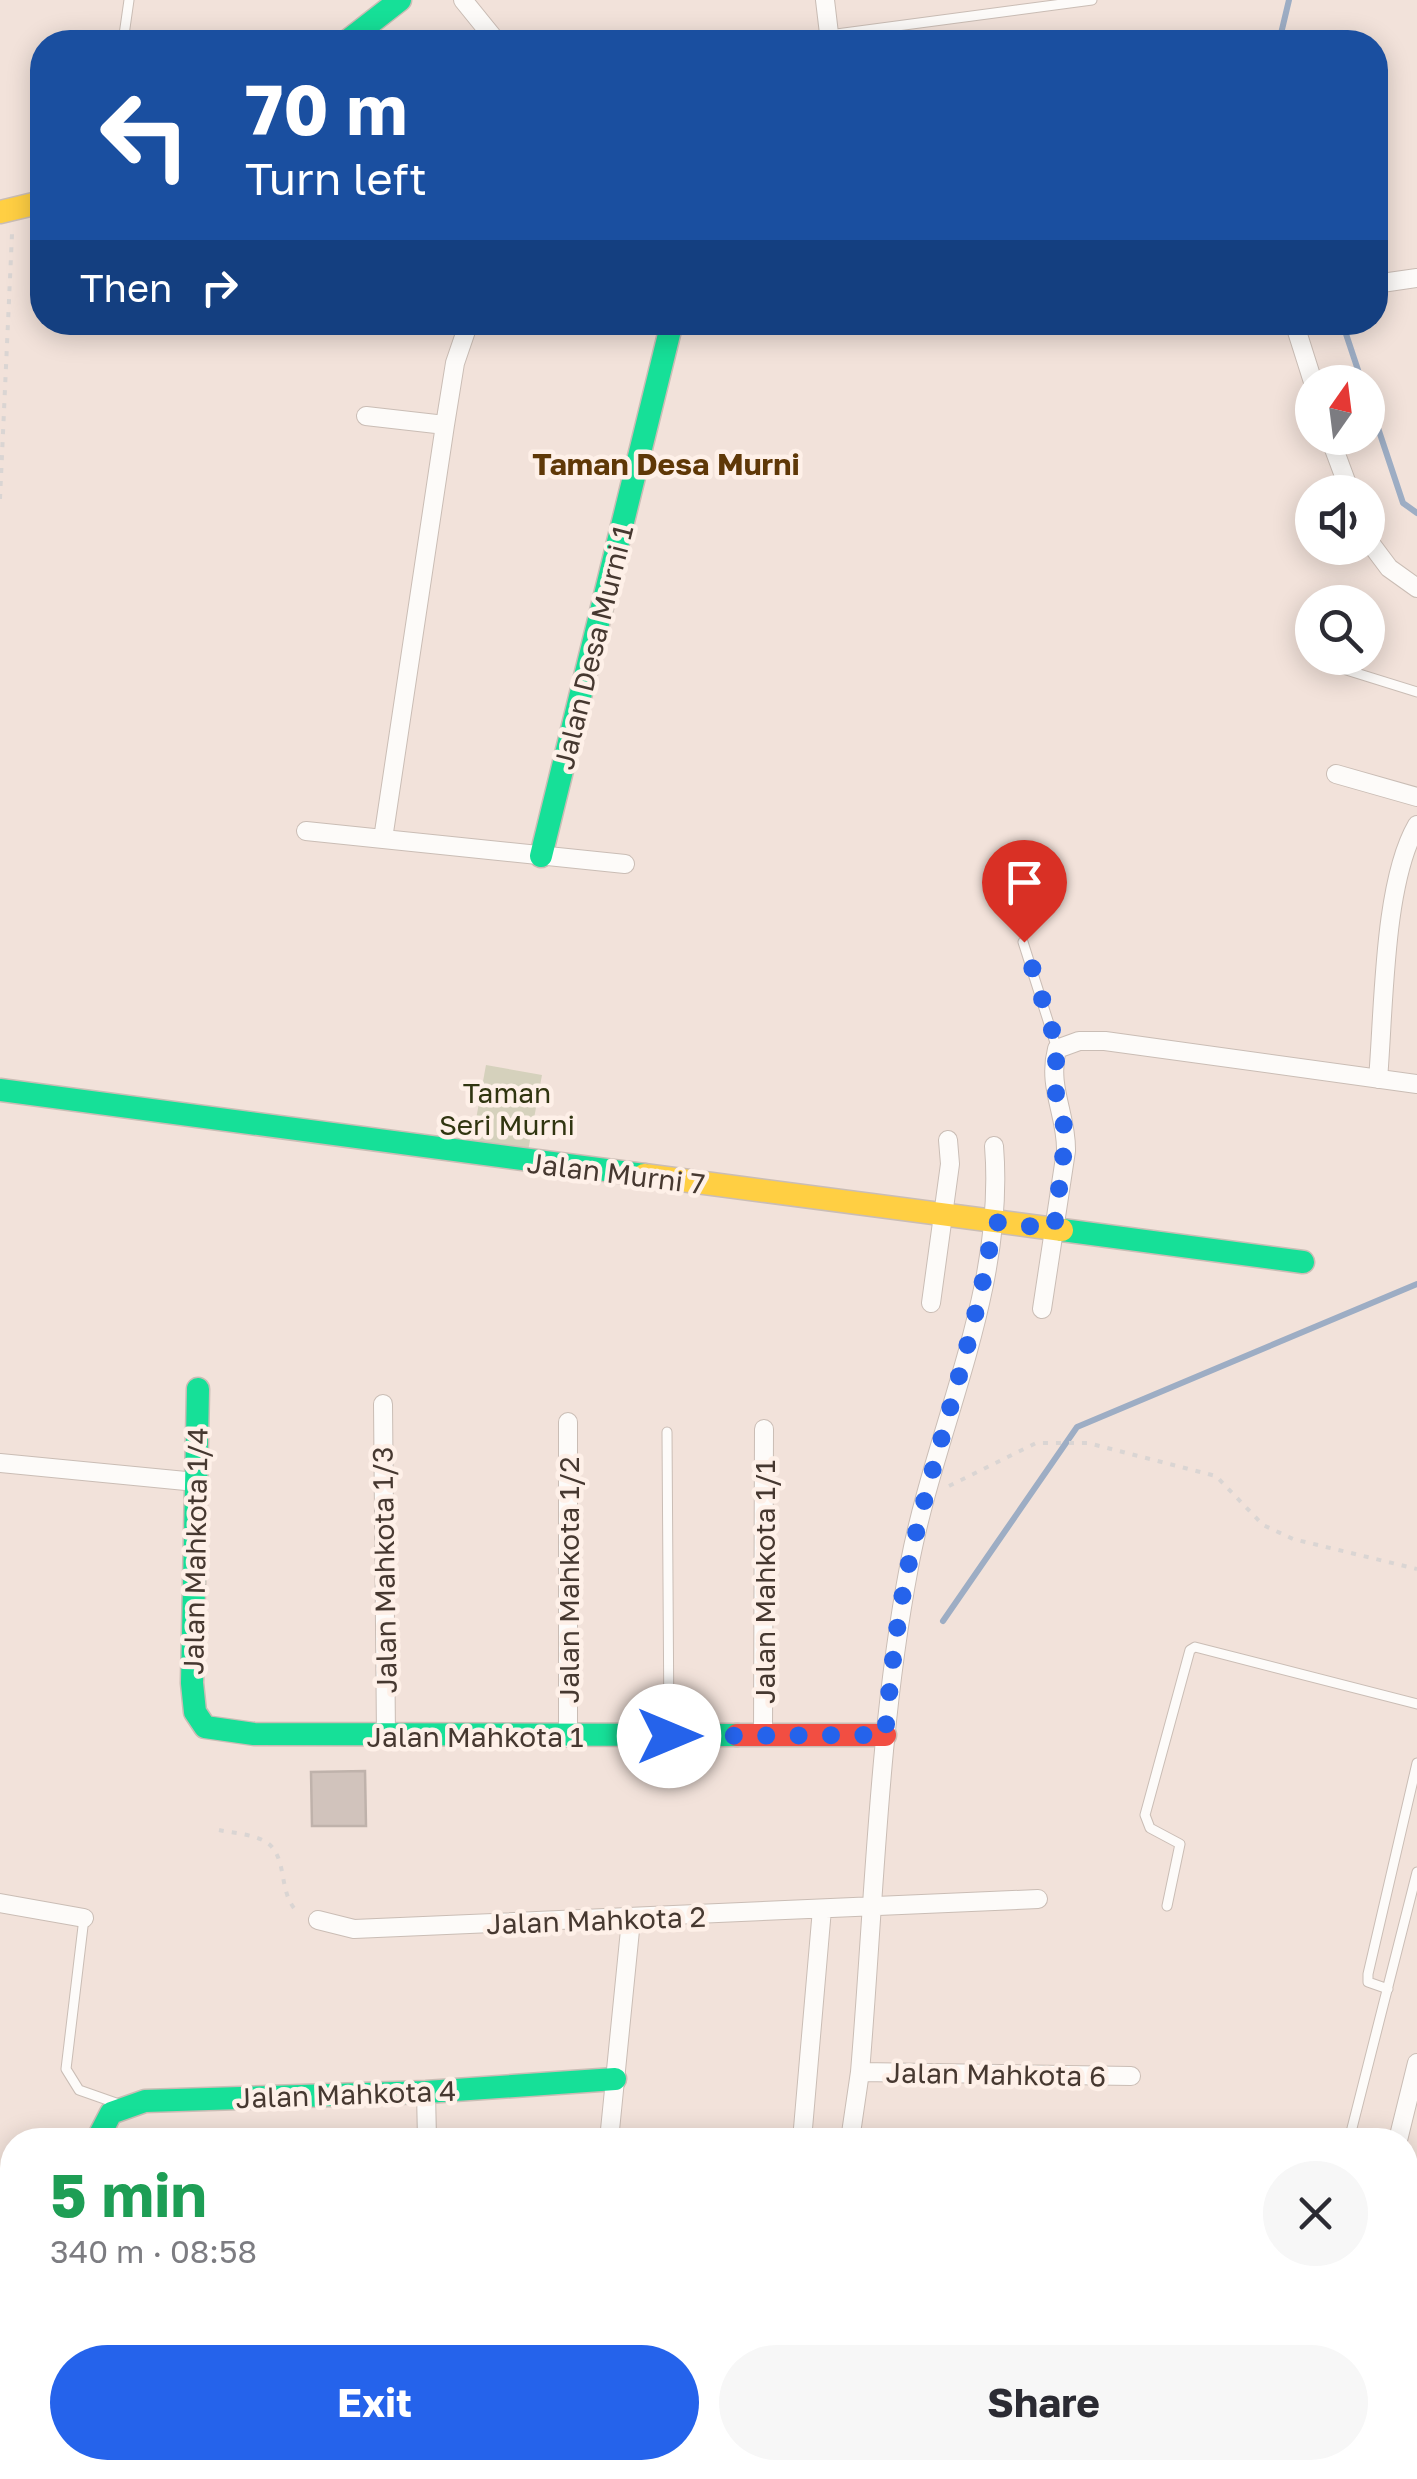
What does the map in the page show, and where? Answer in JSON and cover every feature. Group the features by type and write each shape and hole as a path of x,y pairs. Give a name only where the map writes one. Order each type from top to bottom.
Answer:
{"street":[{"path":"361,30 400,0"},
{"path":"463,0 484,30"},
{"path":"825,0 829,30"},
{"path":"1388,282 1417,278"},
{"path":"384,839 445,424 455,363 465,335"},
{"name":"Jalan Desa Murni 1","path":"542,856 669,335"},
{"path":"1298,335 1308,365"},
{"path":"366,416 445,424"},
{"path":"1385,563 1417,588"},
{"path":"1336,774 1417,798"},
{"path":"1378,1079 1394,906 1404,851 1417,825"},
{"path":"306,831 625,864"},
{"path":"1042,1309 1066,1134 1053,1081 1058,1049 1078,1041 1105,1041 1417,1084"},
{"name":"Jalan Murni 7","path":"0,1090 1303,1262"},
{"path":"931,1304 944,1215 948,1140"},
{"path":"852,2128 860,2072 894,1646 927,1498 980,1305 994,1222 994,1146"},
{"name":"Jalan Mahkota 1/4","path":"192,1714 198,1389"},
{"name":"Jalan Mahkota 1/3","path":"383,1404 386,1736"},
{"name":"Jalan Mahkota 1/2","path":"568,1422 568,1738"},
{"name":"Jalan Mahkota 1/1","path":"763,1736 764,1430"},
{"path":"0,1463 196,1482"},
{"name":"Jalan Mahkota 1","path":"192,1714 200,1726 218,1733 568,1738 885,1735"},
{"name":"Jalan Mahkota 2","path":"318,1920 354,1930 1038,1899"},
{"path":"0,1903 84,1918"},
{"path":"803,2128 822,1909"},
{"path":"610,2128 631,1920"},
{"path":"1401,2128 1417,2062"},
{"name":"Jalan Mahkota 6","path":"860,2072 1132,2076"},
{"name":"Jalan Mahkota 4","path":"123,2106 145,2101 426,2092 615,2080"},
{"path":"426,2092 427,2128"},
{"path":"101,2128 104,2120 123,2106"}],"lane":[{"path":"125,30 129,0"},
{"path":"890,30 1092,0"},
{"path":"1362,675 1417,692"},
{"path":"1024,942 1058,1049"},
{"path":"667,1432 669,1736"},
{"path":"1167,1906 1180,1844 1150,1828 1145,1815 1190,1650 1195,1647 1417,1704"},
{"path":"1388,1989 1368,1982 1368,1974 1417,1764"},
{"path":"1353,2128 1417,1872"},
{"path":"84,1918 66,2069 79,2090 123,2106"}],"path":[{"path":"0,499 6,210"},
{"path":"927,1498 1022,1449 1060,1440 1088,1443 1216,1476 1263,1525 1293,1540 1417,1569"},
{"path":"219,1830 269,1844 294,1909 318,1920"}],"green space":[{"name":"Taman Seri Murni","path":"486,1065 542,1075 528,1151 472,1141"}],"building":[{"path":"365,1771 366,1826 312,1826 311,1772"}],"waterway":[{"path":"1282,30 1289,0"},
{"path":"1346,335 1356,365"},
{"path":"1385,449 1403,503 1417,513"},
{"path":"943,1621 1077,1427 1417,1284"}],"traffic: fast":[{"path":"361,30 400,0"},
{"path":"541,856 669,335"},
{"path":"0,1090 644,1175"},
{"path":"1062,1230 1303,1262"},
{"path":"198,1389 192,1683 195,1712 205,1727 254,1734 737,1735"},
{"path":"103,2128 111,2113 145,2101 426,2092 615,2079"}],"traffic: slow":[{"path":"0,212 30,205"},
{"path":"644,1175 1062,1230"}],"traffic: jam":[{"path":"737,1735 885,1735"}],"district":[{"name":"Taman Desa Murni","path":"666,464"}],"route":[{"path":"669,1736 885,1735 894,1646 911,1554 980,1305 994,1222 1054,1229 1066,1151 1066,1134 1053,1081 1058,1049 1024,942"}]}
